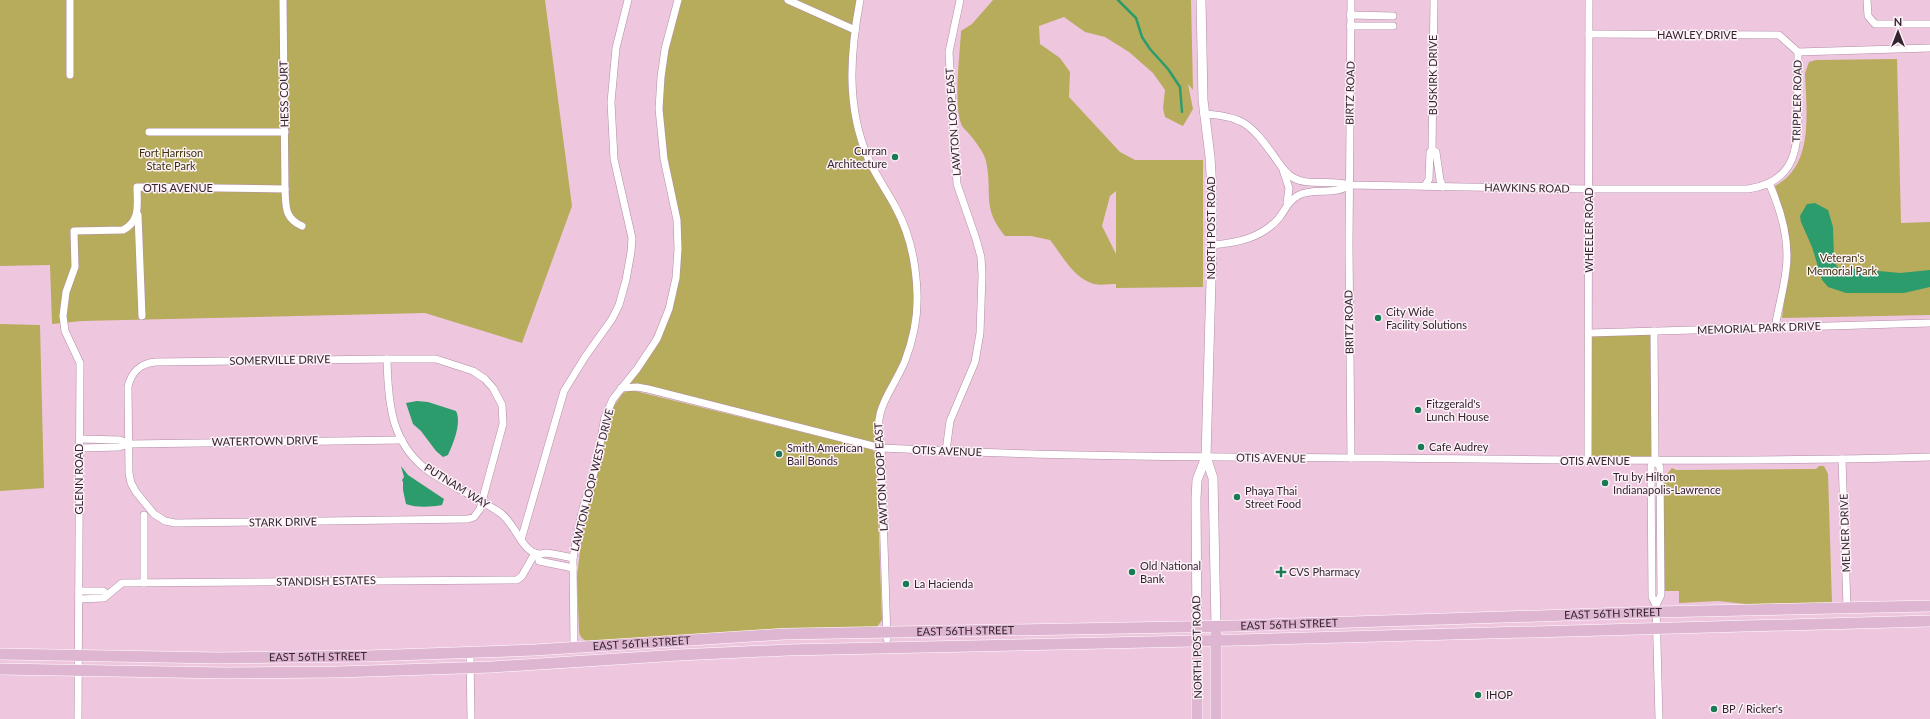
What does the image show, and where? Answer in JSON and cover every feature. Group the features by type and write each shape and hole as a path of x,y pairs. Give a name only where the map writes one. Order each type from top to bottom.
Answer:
{"main road":[{"name":"EAST 56TH STREET","path":"0,654 262,658 470,653 739,636 886,636 1490,618 1656,616 1847,607 1930,606"},
{"path":"1757,625 1842,615 1846,612 1847,607"},
{"name":"EAST 56TH STREET","path":"0,669 225,674 471,668 788,650 1432,635 1656,616 1757,625 1930,621"},
{"path":"1432,635 1436,628 1472,626 1484,623 1490,618"},
{"path":"1357,637 1361,632 1368,630 1396,628 1399,626 1399,621"},
{"name":"NORTH POST ROAD","path":"1216,626 1216,719"},
{"name":"NORTH POST ROAD","path":"1197,627 1197,719"}],"street":[{"path":"70,0 70,75"},
{"name":"HESS COURT","path":"283,0 286,189"},
{"path":"521,540 564,391 619,306 625,285 631,254 631,231 614,159 611,102 615,53 628,0"},
{"name":"LAWTON LOOP WEST DRIVE","path":"574,647 573,558 582,512 596,466 605,417 610,405 621,388 637,369 657,339 668,309 676,278 678,249 677,220 664,159 660,109 660,82 665,49 678,0"},
{"path":"788,0 855,30"},
{"name":"LAWTON LOOP EAST","path":"860,0 855,30 851,82 857,125 873,170 904,226 913,256 917,284 916,316 909,347 901,370 878,416 877,432 880,448 886,636"},
{"name":"LAWTON LOOP EAST","path":"946,451 950,421 975,362 980,333 982,276 981,257 957,184 949,52 960,0"},
{"name":"NORTH POST ROAD","path":"1197,627 1196,499 1197,480 1206,457 1212,245 1211,164 1204,114 1201,0"},
{"name":"BIRTZ ROAD","path":"1349,185 1351,0"},
{"name":"BUSKIRK DRIVE","path":"1424,186 1429,179 1430,152 1432,151 1434,0"},
{"name":"WHEELER ROAD","path":"1588,461 1589,0"},
{"path":"1867,0 1867,13 1870,20 1879,25 1930,24"},
{"path":"1350,15 1393,16"},
{"path":"1350,26 1393,26"},
{"name":"HAWLEY DRIVE","path":"1589,34 1779,35 1798,52"},
{"name":"TRIPPLER ROAD","path":"1754,188 1769,183 1784,173 1796,151 1798,135 1798,52 1930,48"},
{"name":"HAWKINS ROAD","path":"1204,114 1229,116 1248,125 1257,133 1283,168 1297,180 1307,182 1340,182 1349,185 1589,189 1754,188"},
{"path":"149,132 285,132"},
{"name":"BUSKIRK DRIVE","path":"1432,151 1436,152 1440,180 1443,187"},
{"path":"1283,168 1289,188 1287,203"},
{"path":"1769,183 1777,202 1786,242 1786,269 1775,328"},
{"name":"HAWKINS ROAD","path":"1212,245 1234,244 1247,240 1274,222 1287,203 1307,192 1343,190 1349,185"},
{"name":"BRITZ ROAD","path":"1349,185 1351,458"},
{"name":"OTIS AVENUE","path":"138,213 137,187 286,189"},
{"path":"286,189 286,204 289,215 294,223 302,226"},
{"path":"138,213 142,316"},
{"name":"GLENN ROAD","path":"78,719 80,363 65,331 63,316 66,292 75,267 74,231 123,230 133,224 138,213"},
{"name":"MEMORIAL PARK DRIVE","path":"1589,333 1930,323"},
{"path":"1654,331 1655,461 1660,467 1662,595 1656,616 1659,719"},
{"name":"PUTNAM WAY","path":"387,359 390,406 394,423 402,440 414,456 432,473 501,513 512,524 521,540 536,554 539,561 573,568"},
{"name":"SOMERVILLE DRIVE","path":"129,444 129,381 136,370 146,364 156,362 436,359 480,375 493,388"},
{"name":"OTIS AVENUE","path":"621,388 637,386 880,448 1206,457 1588,461 1930,457"},
{"name":"STARK DRIVE","path":"129,444 130,478 134,489 154,514 159,518 171,522 468,519 478,514 503,424 502,405 493,388"},
{"name":"WATERTOWN DRIVE","path":"80,439 120,440 129,444"},
{"name":"WATERTOWN DRIVE","path":"80,448 120,447 129,444 402,440"},
{"name":"NORTH POST ROAD","path":"1206,457 1213,478 1216,626"},
{"name":"MELNER DRIVE","path":"1842,459 1847,607"},
{"path":"144,515 144,583"},
{"path":"536,554 544,553 573,558"},
{"name":"STANDISH ESTATES","path":"79,595 103,591 107,594 122,583 516,580 522,576 536,554"},
{"path":"470,653 471,719"}],"green space":[{"name":"Fort Harrison State Park","path":"0,0 545,0 572,206 522,343 425,313 82,321 52,324 50,265 0,266"},
{"path":"678,0 860,0 852,54 860,136 901,219 917,284 909,347 882,407 881,448 648,389 621,388 637,369 669,309 678,249 669,184 660,88"},
{"path":"993,0 1191,0 1193,90 1188,84 1193,109 1183,126 1165,117 1163,108 1165,90 1153,73 1129,52 1105,37 1085,32 1064,17 1039,26 1040,44 1060,58 1070,72 1069,97 1120,152 1135,160 1203,160 1203,287 1116,288 1116,284 1094,284 1084,280 1073,270 1050,240 1031,236 1005,236 993,217 990,208 988,173 985,158 977,144 962,126 959,117 957,93 961,31 972,24","holes":["1116,191 1116,254 1102,226 1110,196"]},
{"name":"Veteran's Memorial Park","path":"1897,59 1901,223 1930,222 1930,315 1782,318 1786,284 1780,202 1775,186 1788,177 1797,165 1802,151 1806,119 1805,73 1809,62 1816,60"},
{"path":"0,324 40,325 44,488 0,491"},
{"path":"1654,331 1655,461 1588,461 1589,333"},
{"path":"631,390 871,449 876,453 882,620 877,627 587,641 582,638 579,631 577,577 584,517 609,413 623,393"},
{"path":"1819,466 1824,466 1828,474 1832,603 1764,606 1718,601 1679,603 1679,591 1664,591 1664,476 1672,468 1676,470 1816,469"}],"shaded area":[{"path":"1815,203 1828,210 1833,227 1834,259 1837,267 1900,273 1930,270 1930,287 1904,293 1846,293 1828,287 1822,280 1812,247 1801,222 1800,216 1807,204"},
{"path":"417,401 428,402 456,411 458,416 457,427 448,455 443,457 436,451 421,431 413,424 406,403"},
{"path":"401,466 408,475 444,499 442,505 424,507 406,504 402,480 404,477"}],"waterway":[{"path":"1118,0 1136,18 1142,37 1150,49 1168,69 1180,87 1182,112"}],"place":[{"name":"Curran Architecture","path":"895,157"},
{"name":"City Wide Facility Solutions","path":"1378,318"},
{"name":"Fitzgerald's Lunch House","path":"1418,410"},
{"name":"Cafe Audrey","path":"1421,447"},
{"name":"Smith American Bail Bonds","path":"779,454"},
{"name":"Tru by Hilton Indianapolis-Lawrence","path":"1605,483"},
{"name":"Phaya Thai Street Food","path":"1237,497"},
{"name":"Old National Bank","path":"1132,572"},
{"name":"CVS Pharmacy","path":"1281,572"},
{"name":"La Hacienda","path":"906,584"},
{"name":"IHOP","path":"1478,695"},
{"name":"BP / Ricker's","path":"1714,709"}]}
